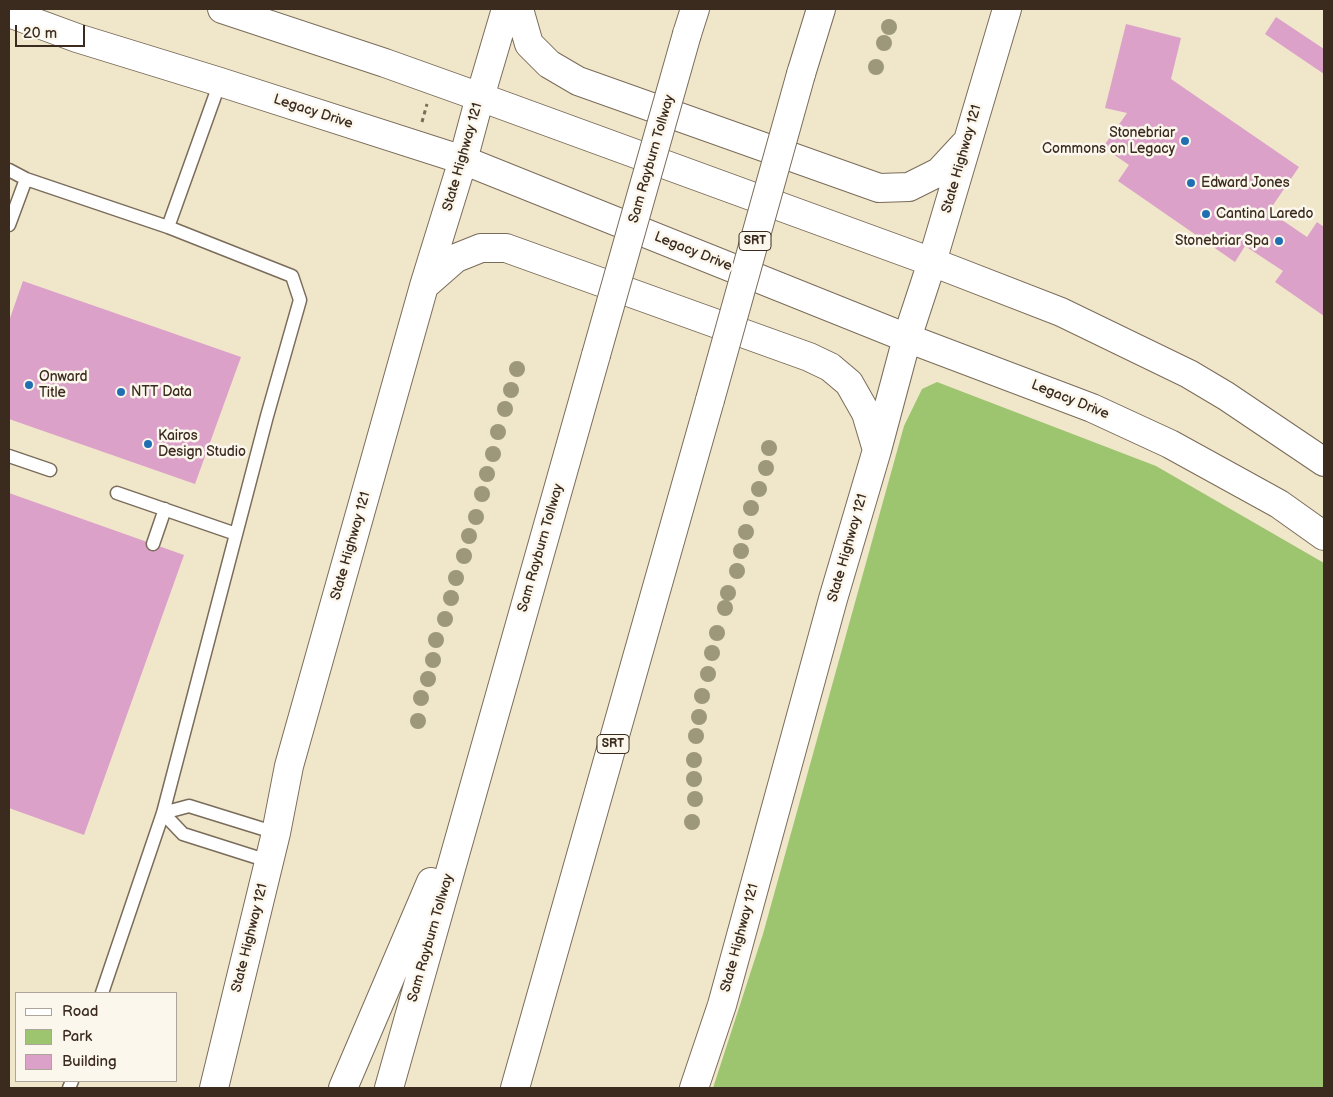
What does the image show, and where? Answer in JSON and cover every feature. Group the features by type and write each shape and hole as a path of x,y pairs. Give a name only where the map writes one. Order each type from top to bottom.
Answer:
{"main road":[{"path":"222,9 385,63 480,97 932,262 1061,312 1189,374 1226,396 1324,462"},
{"name":"State Highway 121","path":"214,1088 276,833 289,766 424,286 463,160 506,9"},
{"path":"519,9 529,44 549,64 578,81 879,188 909,186 938,172 967,142"},
{"name":"Sam Rayburn Tollway","path":"389,1088 695,9"},
{"name":"SRT","path":"515,1088 821,9"},
{"name":"State Highway 121","path":"694,1088 722,1005 833,599 908,338 1007,9"},
{"name":"Legacy Drive","path":"11,13 77,38 463,160 908,338 1092,408 1170,444 1279,504 1324,536"},
{"path":"424,286 456,258 481,248 506,248 800,354 830,367 849,383 866,413 877,450"},
{"path":"343,1088 475,780"}],"lane":[{"path":"168,227 220,82"},
{"path":"9,170 26,178 168,227 292,276 300,300 163,813 102,992"},
{"path":"9,225 26,178"},
{"path":"9,456 50,470"},
{"path":"117,493 236,534"},
{"path":"1279,504 1324,526"},
{"path":"153,544 165,509"},
{"path":"163,813 189,806 276,833"},
{"path":"163,813 183,834 268,861"}],"path":[{"path":"421,125 428,98"}],"green space":[{"path":"937,382 1156,466 1324,563 1324,1088 713,1088 763,934 904,426 922,389"}],"building":[{"path":"1276,17 1324,49 1324,74 1265,34"},
{"name":"Stonebriar Commons on Legacy","path":"1126,24 1181,38 1171,79 1299,167 1269,211 1307,237 1317,222 1324,227 1324,316 1275,282 1283,271 1245,246 1235,262 1118,181 1129,165 1103,147 1127,113 1105,108"},
{"path":"23,281 241,357 195,484 9,419 9,321"},
{"path":"9,493 184,555 84,835 9,808"}],"place":[{"name":"Stonebriar Commons on Legacy","path":"1185,141"},
{"name":"Edward Jones","path":"1191,183"},
{"name":"Cantina Laredo","path":"1206,214"},
{"name":"Stonebriar Spa","path":"1279,241"},
{"name":"Onward Title","path":"29,385"},
{"name":"NTT Data","path":"121,392"},
{"name":"Kairos Design Studio","path":"148,444"}]}
